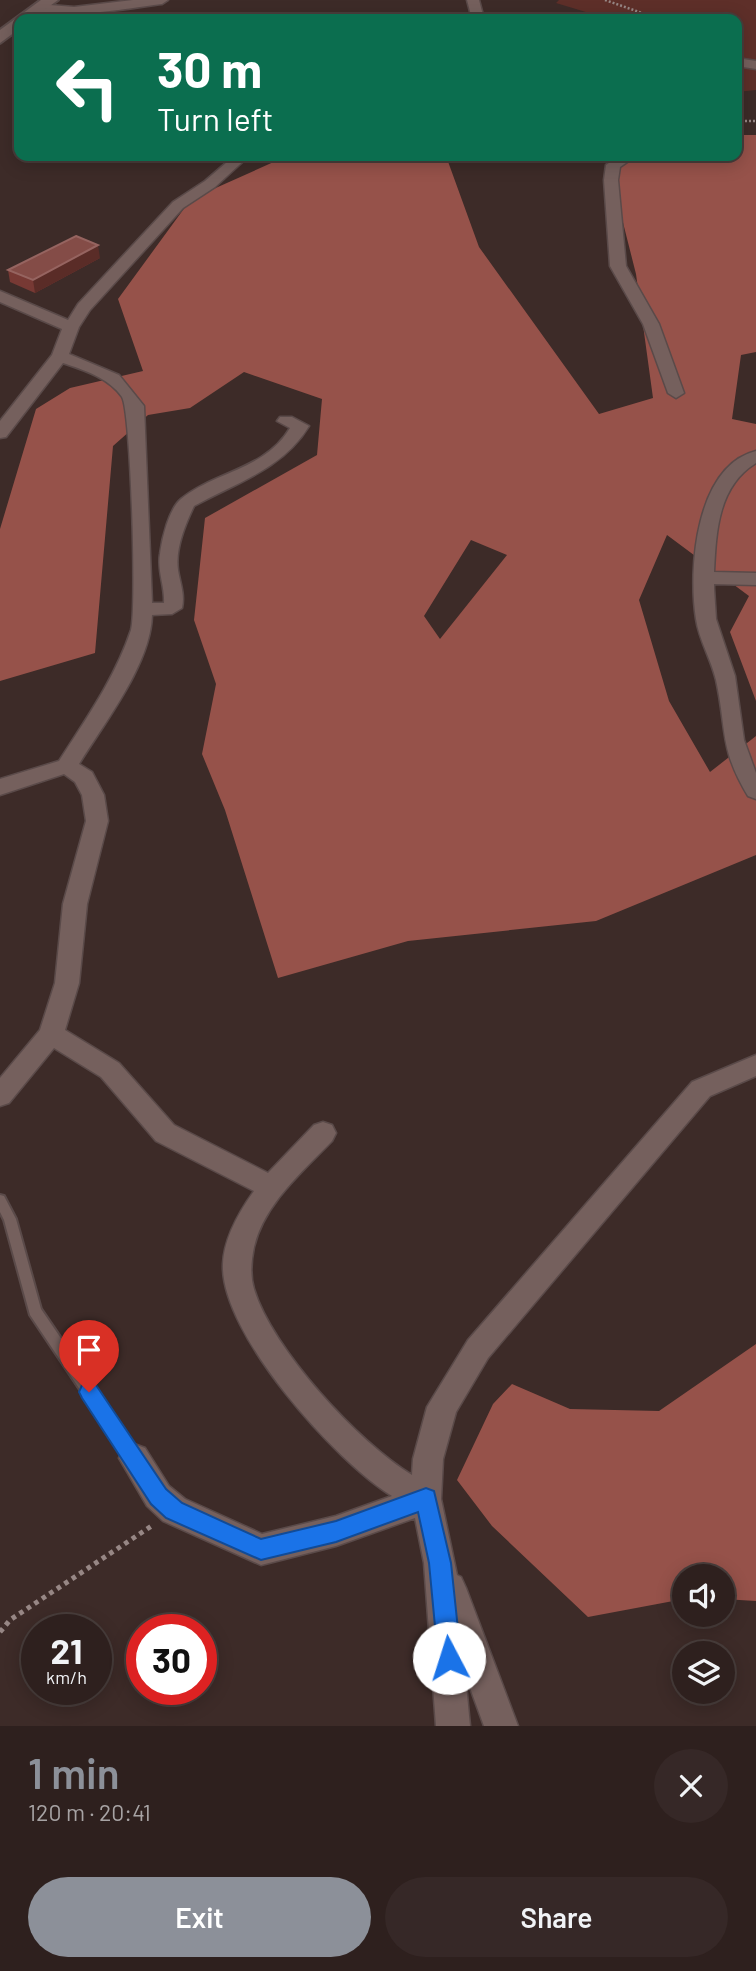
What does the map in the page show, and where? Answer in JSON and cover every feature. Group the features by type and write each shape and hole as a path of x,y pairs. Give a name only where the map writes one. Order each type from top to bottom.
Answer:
{"street":[{"path":"30,14 44,4 74,11 162,0"},
{"path":"0,37 14,26"},
{"path":"0,433 60,356 71,327 129,255 178,205 219,177 237,161"},
{"path":"620,161 613,165 611,180 618,266 651,324 676,393"},
{"path":"0,296 71,327"},
{"path":"0,787 67,766 135,652 144,610 135,406 128,390 113,377 60,356"},
{"path":"144,610 172,607 175,600 168,566 180,515 187,503 268,461 286,447 300,426 286,421"},
{"path":"756,456 739,466 725,480 717,495 709,535 706,578 706,619 726,683 738,763 756,790"},
{"path":"706,578 756,579"},
{"path":"0,1096 51,1034 67,983 75,904 97,821 93,795 84,777 67,766"},
{"path":"51,1034 110,1070 165,1133 271,1187"},
{"path":"453,1726 440,1563 426,1499 428,1459 442,1407 478,1349 701,1089 756,1065"},
{"path":"323,1133 271,1187 246,1233 237,1265 241,1292 255,1322 307,1400 383,1474 426,1499"},
{"path":"134,1458 158,1496 174,1510 261,1549 336,1531 426,1499"},
{"path":"440,1563 501,1726"}],"lane":[{"path":"0,1200 10,1219 35,1311 134,1458"}],"path":[{"path":"605,0 643,14"},
{"path":"0,1632 10,1620 174,1510"}],"shaded area":[{"path":"559,0 756,0 756,90 742,91 742,14 592,14 556,3"},
{"path":"742,135 756,135 756,352 741,355 732,419 756,424 756,701 730,632 749,596 667,535 639,600 669,701 710,772 756,736 756,855 596,921 408,941 278,978 225,810 202,754 216,684 194,620 205,518 317,455 322,399 244,372 190,408 148,415 113,446 95,653 0,681 0,529 36,409 70,388 143,371 118,299 191,199 276,161 448,161 479,247 599,414 653,398 636,274 614,187 619,161 742,161","holes":["471,540 507,555 440,639 424,616"]},
{"path":"756,1344 756,1601 735,1600 735,1564 672,1564 672,1601 588,1617 492,1526 457,1480 493,1404 512,1384 570,1409 659,1411"}],"building":[{"path":"76,236 98,245 33,280 8,270"}],"route":[{"path":"89,1392 158,1496 174,1510 261,1549 279,1547 336,1531 426,1499 440,1563 449,1658"}]}
